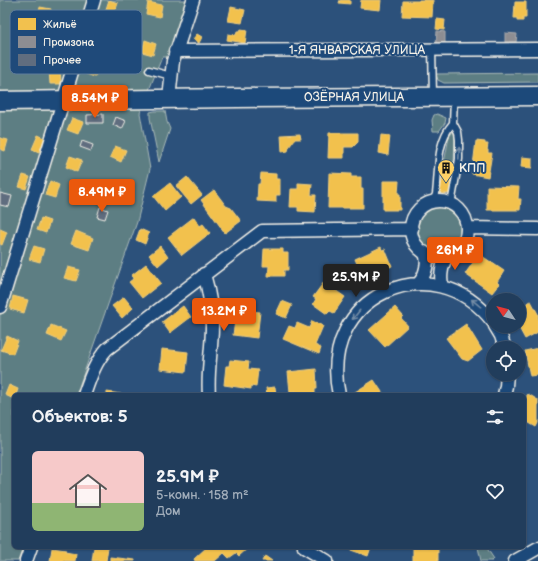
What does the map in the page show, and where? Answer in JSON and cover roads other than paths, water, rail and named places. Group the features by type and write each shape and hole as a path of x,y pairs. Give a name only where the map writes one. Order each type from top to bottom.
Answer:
{"main road":[{"name":"ОЗЁРНАЯ УЛИЦА","path":"0,101 538,96"}],"street":[{"path":"91,10 94,0"},
{"path":"170,99 171,76 175,51 192,0"},
{"name":"1-Я ЯНВАРСКАЯ УЛИЦА","path":"175,51 538,49"},
{"path":"0,307 71,74"},
{"path":"418,284 424,278 427,259 424,252 415,242 412,229 413,221 420,209 433,202 447,202 453,205 463,215 467,228 466,235 460,248 448,255 436,256 424,252"},
{"path":"467,228 538,229"},
{"path":"85,393 93,369 100,356 107,349 262,230 412,229"},
{"path":"443,287 441,278 444,262 448,255"},
{"path":"204,274 212,317 208,366 209,393"},
{"path":"339,393 335,367 337,352 342,338 349,324 358,312 368,302 381,294 395,288 418,284 443,287 454,290 469,298 486,313"},
{"path":"504,393 506,381"},
{"path":"515,561 538,548"},
{"path":"26,561 30,549"},
{"path":"307,549 327,561"}],"lane":[{"path":"432,49 433,97"},
{"path":"149,70 171,76"},
{"path":"453,205 452,199 459,159 458,132 453,123 454,96"},
{"path":"433,202 436,194 442,144 445,135 453,123"}],"place":[{"name":"КПП","path":"446,183"}]}
